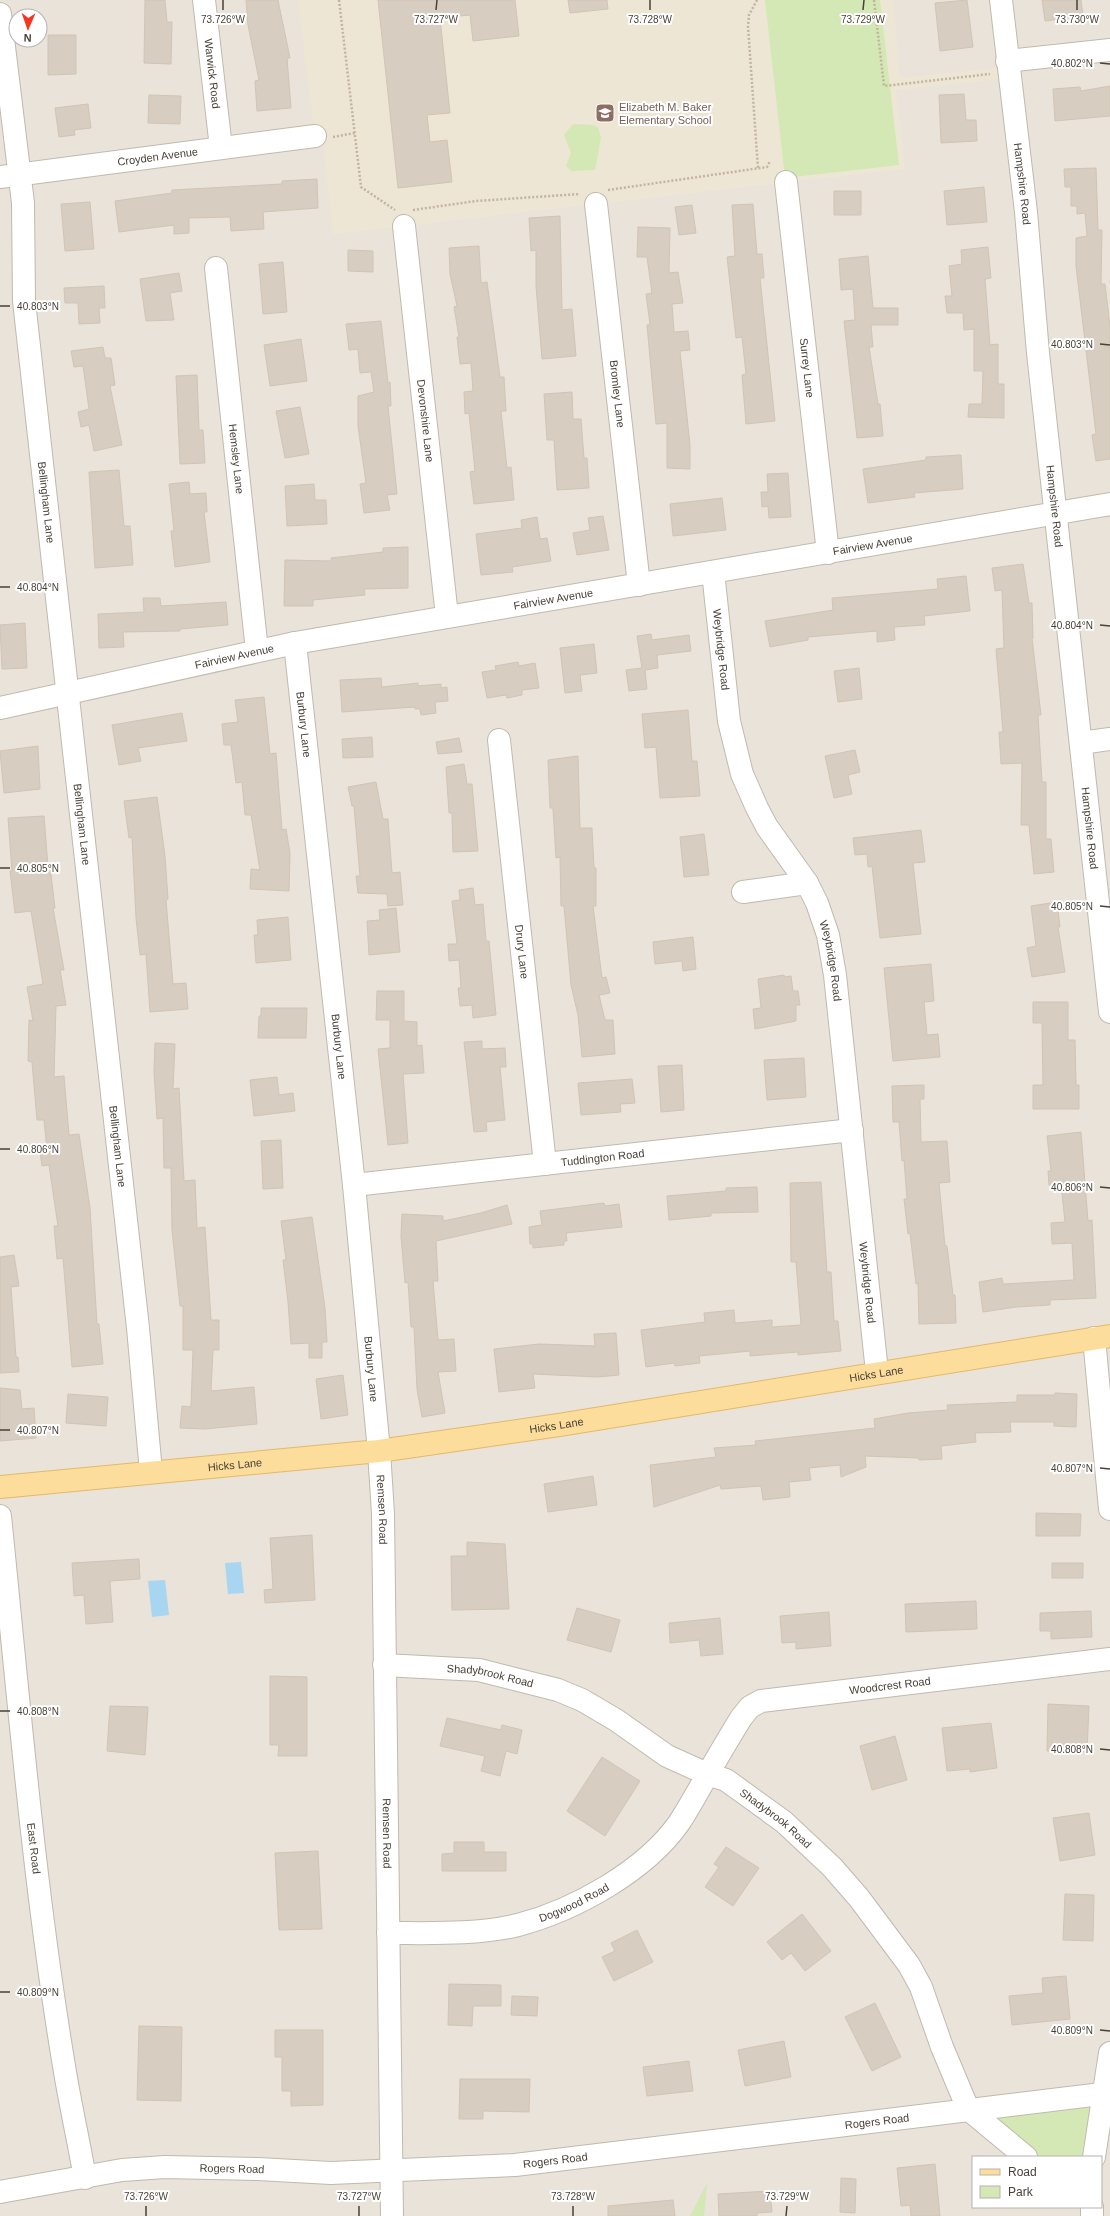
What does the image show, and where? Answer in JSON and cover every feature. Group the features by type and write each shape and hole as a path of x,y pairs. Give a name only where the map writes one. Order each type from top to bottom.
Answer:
{"main road":[{"name":"Hicks Lane","path":"0,1487 379,1451 559,1425 877,1372 1102,1337"}],"street":[{"name":"Warwick Road","path":"204,0 221,148"},
{"name":"Hampshire Road","path":"1000,0 1026,212 1038,353 1110,1012"},
{"name":"Bellingham Lane","path":"0,14 10,177 24,217 24,301 137,1320 151,1472"},
{"path":"1007,62 1110,50"},
{"name":"Croyden Avenue","path":"10,177 221,148 321,137"},
{"name":"Surrey Lane","path":"786,182 828,553"},
{"name":"Bromley Lane","path":"595,196 639,584"},
{"name":"Devonshire Lane","path":"404,216 448,616"},
{"name":"Hemsley Lane","path":"216,268 257,651"},
{"name":"Fairview Avenue","path":"0,708 295,643 1110,504"},
{"name":"Weybridge Road","path":"713,572 729,721 742,774 767,827 807,883 817,903 828,935 835,975 877,1372"},
{"name":"Burbury Lane","path":"295,643 354,1185 379,1451"},
{"path":"1081,743 1110,739"},
{"name":"Drury Lane","path":"499,740 545,1164"},
{"path":"743,892 807,883"},
{"name":"Tuddington Road","path":"354,1185 852,1130"},
{"path":"1102,1337 1110,1509"},
{"name":"Remsen Road","path":"379,1451 383,1514 392,2216"},
{"name":"East Road","path":"0,1516 31,1825 65,2072 85,2178"},
{"name":"Woodcrest Road","path":"707,1774 741,1718 750,1707 761,1701 1110,1659"},
{"name":"Shadybrook Road","path":"384,1665 478,1670 558,1690 582,1700 616,1720 667,1756 707,1774 726,1780 784,1822 832,1867 859,1898 909,1965 921,1987 942,2047 968,2109 1025,2156"},
{"name":"Dogwood Road","path":"388,1933 442,1933 492,1929 518,1925 572,1905 608,1886 640,1862 665,1840 680,1822 707,1774"},
{"path":"1094,2156 1095,2143 1107,2093 1110,2053"},
{"name":"Rogers Road","path":"0,2192 85,2178 122,2170 165,2167 251,2168 325,2173 515,2165 1107,2093"}],"path":[{"path":"339,0 361,187 404,216 476,201 595,196 758,169 767,167 770,161"},
{"path":"757,0 749,15 748,26 758,169"},
{"path":"874,0 884,86 988,75"},
{"path":"321,137 355,133"}],"shaded area":[{"path":"0,0 1110,0 1110,2216 0,2216"},
{"name":"Elizabeth M. Baker Elementary School","path":"298,0 893,0 900,78 1006,67 1008,78 896,90 905,169 333,234 322,135 315,136"}],"green space":[{"path":"765,0 880,0 899,165 785,178"},
{"path":"573,124 593,125 598,127 601,138 595,170 571,171 566,166 571,153 564,135"},
{"path":"1099,2098 1088,2156 1032,2156 977,2112"},
{"path":"707,2183 704,2216 690,2216 692,2212"}],"water":[{"path":"241,1562 244,1593 228,1594 225,1563"},
{"path":"165,1580 169,1615 152,1617 148,1581"}],"building":[{"path":"145,0 165,0 167,22 172,22 171,64 144,63"},
{"path":"246,0 278,0 290,58 287,58 291,108 257,111 255,81 259,80 248,25"},
{"path":"378,0 515,0 519,36 473,41 470,15 440,18 450,113 427,115 430,142 447,140 452,182 398,188"},
{"path":"568,0 607,0 608,9 570,13"},
{"path":"967,0 973,47 940,51 935,3"},
{"path":"1042,0 1081,0 1083,16 1045,21"},
{"path":"48,35 76,35 76,74 48,75"},
{"path":"1110,86 1110,116 1055,121 1053,89 1080,87 1081,91"},
{"path":"964,94 966,120 976,120 977,141 941,143 939,95"},
{"path":"149,95 181,96 180,124 148,123"},
{"path":"88,104 91,128 74,130 75,135 59,137 55,108"},
{"path":"1096,168 1098,230 1102,230 1101,284 1105,284 1110,326 1110,459 1096,461 1092,435 1096,434 1076,266 1076,238 1087,236 1085,213 1077,214 1077,206 1071,206 1071,187 1065,187 1064,169"},
{"path":"317,179 318,208 263,212 264,229 231,231 230,217 189,218 189,233 174,234 174,225 119,232 115,201 172,193 172,190 282,184 282,181"},
{"path":"984,187 987,222 947,225 944,191"},
{"path":"834,191 861,191 861,215 834,215"},
{"path":"90,202 94,249 65,251 61,204"},
{"path":"753,204 757,254 762,254 764,278 760,278 775,421 746,424 742,375 746,374 742,337 736,338 727,257 735,256 732,205"},
{"path":"692,205 696,233 679,235 675,207"},
{"path":"560,216 562,310 572,309 576,356 542,359 536,286 536,250 531,251 529,218"},
{"path":"638,227 670,228 669,273 678,272 683,303 672,304 674,332 688,331 690,350 680,351 690,445 690,469 667,468 667,423 656,424 647,325 650,324 646,294 652,293 647,257 637,257"},
{"path":"479,246 481,283 487,282 500,377 504,377 506,411 501,411 507,468 511,467 514,500 474,504 470,472 475,471 469,413 465,414 464,392 473,391 471,363 460,364 457,337 459,337 454,307 457,306 450,274 449,248"},
{"path":"988,247 991,278 985,279 990,345 998,344 998,384 1004,384 1004,418 968,417 969,404 982,404 983,371 974,371 974,329 964,330 963,313 947,313 945,296 952,296 949,266 962,264 961,250"},
{"path":"348,250 373,251 373,272 348,271"},
{"path":"868,256 873,308 898,308 898,325 871,325 873,347 869,347 878,404 880,404 883,436 857,438 844,321 855,320 853,289 841,290 839,259"},
{"path":"283,262 287,312 263,314 259,264"},
{"path":"179,273 182,291 170,293 174,320 146,321 140,279"},
{"path":"104,286 105,308 99,308 100,323 79,324 78,303 65,303 64,288"},
{"path":"381,321 388,383 390,382 391,406 388,406 397,494 387,495 390,510 364,513 360,484 366,483 358,426 358,396 374,392 371,372 360,373 358,349 349,350 346,324"},
{"path":"301,339 307,381 270,386 264,345"},
{"path":"103,347 105,358 111,358 115,385 110,386 122,445 94,451 89,425 81,427 78,412 89,409 83,366 74,367 71,351"},
{"path":"197,375 199,430 203,430 205,463 180,464 176,376"},
{"path":"572,392 573,419 581,419 584,458 587,458 589,488 557,490 554,440 547,440 544,394"},
{"path":"300,407 309,454 285,458 276,411"},
{"path":"961,455 963,489 914,493 915,497 868,503 863,469 926,460 926,457"},
{"path":"119,470 124,526 130,526 133,565 95,568 89,472"},
{"path":"788,473 791,517 769,518 768,506 762,507 761,492 768,492 767,474"},
{"path":"189,482 190,494 206,493 207,512 204,512 210,562 175,567 171,531 174,531 169,484"},
{"path":"314,484 315,500 326,500 327,524 287,526 285,486"},
{"path":"722,498 726,530 673,536 670,504"},
{"path":"603,516 609,550 577,555 573,533 590,530 588,518"},
{"path":"537,517 540,539 547,538 551,561 512,567 513,572 481,575 476,534 522,528 521,520"},
{"path":"408,547 408,588 364,589 365,595 313,600 313,606 284,606 285,560 331,561 331,558 383,552 383,548"},
{"path":"1023,564 1029,603 1032,603 1032,638 1041,715 1038,715 1042,782 1046,782 1046,839 1051,839 1054,872 1034,874 1029,825 1021,825 1022,763 1001,764 999,732 1003,732 996,649 1004,648 1002,590 995,591 992,568"},
{"path":"966,576 970,611 924,616 925,625 894,627 895,640 877,642 877,631 808,637 808,640 770,647 765,621 833,610 832,598 938,589 937,579"},
{"path":"143,598 160,598 161,606 226,602 228,625 180,629 180,631 123,632 124,647 99,648 98,614 144,612"},
{"path":"25,623 27,668 2,669 0,625"},
{"path":"651,634 652,640 689,635 691,651 657,655 658,668 645,670 647,689 629,691 626,670 642,668 637,636"},
{"path":"594,644 597,673 580,675 582,691 565,693 560,648"},
{"path":"518,662 519,666 535,663 539,688 522,690 522,695 507,698 506,695 487,698 482,672 496,670 495,666"},
{"path":"859,668 862,699 838,702 834,671"},
{"path":"381,678 382,687 418,683 418,686 441,684 441,688 447,687 448,701 435,702 436,713 421,715 420,709 415,709 415,707 342,712 340,680"},
{"path":"264,697 270,754 276,753 282,830 286,829 290,853 289,891 250,889 251,869 260,870 251,815 245,815 242,782 236,783 231,745 224,745 222,724 238,722 235,700"},
{"path":"688,710 692,761 697,761 700,796 660,798 656,747 645,748 642,714"},
{"path":"182,713 187,741 138,748 141,761 119,765 112,725"},
{"path":"372,737 373,757 343,758 342,739"},
{"path":"459,738 462,752 438,754 436,742"},
{"path":"38,746 40,789 4,793 0,751"},
{"path":"855,750 860,772 848,775 852,794 834,798 825,756"},
{"path":"578,756 580,828 592,828 594,868 596,868 596,906 593,906 602,978 606,977 610,993 599,995 605,1020 613,1020 615,1054 582,1057 578,1015 571,985 564,906 561,906 560,857 556,858 553,808 550,808 548,760"},
{"path":"464,764 467,784 472,784 478,851 453,852 452,813 449,813 446,767"},
{"path":"376,782 383,819 388,819 392,873 400,872 403,905 388,906 387,894 358,893 356,876 360,876 354,806 352,806 348,787"},
{"path":"157,797 165,856 168,899 166,900 173,984 186,983 188,1009 150,1012 146,954 140,955 136,918 132,837 129,838 124,801"},
{"path":"44,816 48,867 50,866 55,908 53,908 64,970 60,970 66,1005 56,1006 54,1077 64,1076 69,1135 79,1134 90,1208 97,1324 99,1324 103,1364 72,1367 63,1258 57,1259 54,1226 58,1226 49,1165 42,1166 40,1151 47,1150 44,1120 37,1120 32,1062 28,1061 29,1020 33,1021 27,987 43,984 31,911 15,913 10,871 12,871 8,818"},
{"path":"921,830 925,862 913,863 921,934 880,938 872,866 868,867 867,854 855,855 853,838"},
{"path":"704,834 709,875 684,877 680,837"},
{"path":"473,888 475,905 483,904 486,941 489,941 496,1015 473,1018 472,1005 460,1006 458,988 461,988 459,960 449,961 448,944 457,944 452,901 460,900 459,890"},
{"path":"1057,902 1060,927 1058,927 1065,972 1032,977 1027,948 1036,946 1031,906"},
{"path":"396,908 400,952 369,955 367,921 380,920 379,910"},
{"path":"288,917 291,960 256,963 254,935 258,935 257,920"},
{"path":"693,937 696,969 683,971 682,961 655,964 653,942"},
{"path":"931,964 934,1001 924,1002 927,1035 938,1034 940,1057 893,1061 884,968"},
{"path":"784,975 785,977 791,976 793,991 798,991 800,1005 796,1005 796,1021 755,1029 753,1009 761,1008 758,979"},
{"path":"377,991 404,991 404,1021 417,1022 417,1046 422,1045 424,1073 403,1074 408,1143 388,1145 378,1049 390,1048 390,1020 376,1020"},
{"path":"1033,1002 1068,1002 1068,1040 1075,1040 1076,1085 1079,1085 1079,1109 1033,1109 1033,1085 1043,1085 1042,1023 1033,1023"},
{"path":"261,1008 307,1008 306,1038 258,1038"},
{"path":"482,1041 482,1049 505,1048 506,1067 500,1067 505,1120 486,1122 487,1131 474,1132 464,1042"},
{"path":"155,1043 175,1044 173,1089 179,1088 184,1181 195,1180 197,1228 205,1227 211,1320 219,1320 219,1350 213,1350 211,1391 254,1387 257,1424 205,1429 180,1428 182,1406 191,1407 193,1350 183,1350 183,1306 180,1306 172,1230 171,1168 164,1168 163,1118 157,1119 154,1071"},
{"path":"804,1058 806,1097 767,1100 764,1060"},
{"path":"682,1065 684,1110 661,1112 658,1066"},
{"path":"277,1077 279,1095 293,1093 295,1111 254,1116 250,1080"},
{"path":"632,1079 635,1103 620,1104 621,1112 581,1115 578,1083"},
{"path":"924,1085 924,1099 920,1099 921,1142 947,1141 950,1182 939,1183 945,1246 947,1246 953,1295 955,1295 956,1323 919,1324 918,1283 916,1284 910,1233 908,1234 904,1199 907,1199 904,1160 902,1161 899,1122 893,1122 892,1086"},
{"path":"1081,1132 1088,1221 1092,1220 1096,1298 1050,1300 1050,1305 1016,1307 983,1312 979,1282 1002,1278 1003,1284 1074,1280 1072,1243 1052,1244 1051,1223 1065,1222 1061,1184 1049,1185 1048,1171 1051,1171 1047,1136"},
{"path":"281,1140 283,1188 263,1189 261,1141"},
{"path":"821,1182 827,1272 831,1272 834,1321 838,1321 841,1351 798,1355 798,1352 750,1356 750,1351 699,1356 700,1363 675,1366 674,1363 646,1367 641,1330 705,1322 704,1313 734,1310 735,1323 772,1320 772,1327 801,1325 796,1262 791,1262 790,1183"},
{"path":"757,1187 758,1212 711,1213 711,1216 669,1220 667,1196 726,1191 726,1188"},
{"path":"604,1203 605,1206 619,1204 622,1227 566,1233 567,1241 564,1241 564,1245 533,1248 533,1244 530,1244 529,1227 542,1225 540,1211"},
{"path":"507,1205 512,1224 436,1241 438,1281 433,1281 438,1340 454,1339 456,1371 438,1372 445,1413 422,1417 417,1389 414,1327 411,1327 408,1282 405,1283 401,1236 402,1214 443,1216 443,1221 481,1213"},
{"path":"312,1217 325,1308 327,1342 322,1342 322,1358 309,1358 309,1343 291,1344 283,1260 286,1260 281,1221"},
{"path":"14,1255 19,1286 11,1287 16,1357 18,1357 19,1372 0,1373 0,1257"},
{"path":"616,1333 619,1375 598,1377 533,1374 535,1388 499,1392 494,1349 539,1344 595,1346 594,1334"},
{"path":"343,1375 348,1415 321,1419 316,1379"},
{"path":"0,1388 20,1390 22,1409 34,1408 36,1438 0,1441"},
{"path":"1055,1393 1077,1394 1076,1427 1054,1426 1054,1422 1010,1422 1011,1432 975,1433 976,1442 941,1446 942,1459 919,1460 919,1458 865,1456 866,1467 841,1477 840,1465 809,1468 811,1480 789,1482 790,1497 763,1500 761,1486 721,1489 720,1485 654,1507 650,1465 716,1457 714,1448 756,1445 755,1441 875,1428 874,1419 908,1413 948,1410 947,1405 1017,1402 1017,1395 1055,1395"},
{"path":"68,1394 108,1397 106,1426 66,1423"},
{"path":"593,1476 597,1505 548,1512 544,1484"},
{"path":"1036,1513 1081,1514 1080,1536 1036,1536"},
{"path":"312,1535 315,1600 265,1603 264,1590 273,1589 270,1538"},
{"path":"467,1542 505,1544 509,1609 452,1610 451,1556 467,1556"},
{"path":"139,1559 140,1579 110,1581 113,1622 86,1624 84,1595 74,1596 72,1563"},
{"path":"1052,1563 1083,1563 1083,1578 1052,1578"},
{"path":"976,1601 977,1629 906,1632 905,1604"},
{"path":"577,1608 620,1620 611,1652 567,1640"},
{"path":"1091,1611 1092,1637 1051,1639 1051,1631 1040,1631 1040,1613"},
{"path":"829,1612 831,1646 796,1649 796,1642 782,1643 780,1616"},
{"path":"720,1618 723,1654 701,1656 699,1640 670,1643 669,1623"},
{"path":"270,1676 307,1677 307,1756 278,1756 279,1745 270,1745"},
{"path":"1048,1704 1089,1706 1087,1752 1047,1751"},
{"path":"110,1706 148,1707 145,1755 107,1751"},
{"path":"447,1718 501,1730 502,1725 522,1730 517,1754 506,1751 500,1776 481,1771 485,1756 440,1746"},
{"path":"991,1723 997,1768 970,1772 970,1769 947,1771 942,1728"},
{"path":"895,1736 907,1780 872,1790 860,1746"},
{"path":"602,1757 640,1781 605,1836 567,1811"},
{"path":"1089,1813 1095,1855 1060,1861 1053,1818"},
{"path":"454,1842 484,1842 484,1852 506,1852 506,1871 442,1871 442,1854 454,1853"},
{"path":"726,1847 759,1868 733,1906 705,1887 719,1867 714,1864"},
{"path":"318,1851 322,1929 279,1930 275,1853"},
{"path":"1065,1894 1094,1895 1093,1941 1063,1940"},
{"path":"802,1914 831,1951 805,1971 791,1953 782,1960 767,1942"},
{"path":"637,1930 653,1962 614,1981 602,1957 615,1951 611,1943"},
{"path":"1066,1976 1070,2019 1012,2025 1009,1996 1043,1993 1042,1978"},
{"path":"449,1984 501,1985 501,2006 473,2006 472,2026 448,2025"},
{"path":"512,1996 538,1997 537,2016 511,2015"},
{"path":"875,2003 901,2057 872,2071 845,2017"},
{"path":"139,2026 182,2027 181,2101 137,2100"},
{"path":"275,2030 323,2030 323,2105 291,2106 291,2091 282,2091 282,2057 275,2057"},
{"path":"784,2041 791,2077 745,2086 738,2050"},
{"path":"689,2061 693,2091 647,2096 643,2067"},
{"path":"460,2079 530,2079 529,2112 483,2111 483,2119 459,2119"},
{"path":"935,2164 940,2216 911,2216 910,2205 901,2206 897,2168"},
{"path":"841,2178 856,2179 855,2213 840,2212"},
{"path":"770,2191 772,2212 757,2213 757,2216 719,2216 718,2194"},
{"path":"673,2200 675,2216 608,2216 608,2206"}],"place":[{"name":"Elizabeth M. Baker Elementary School","path":"605,113"}]}
